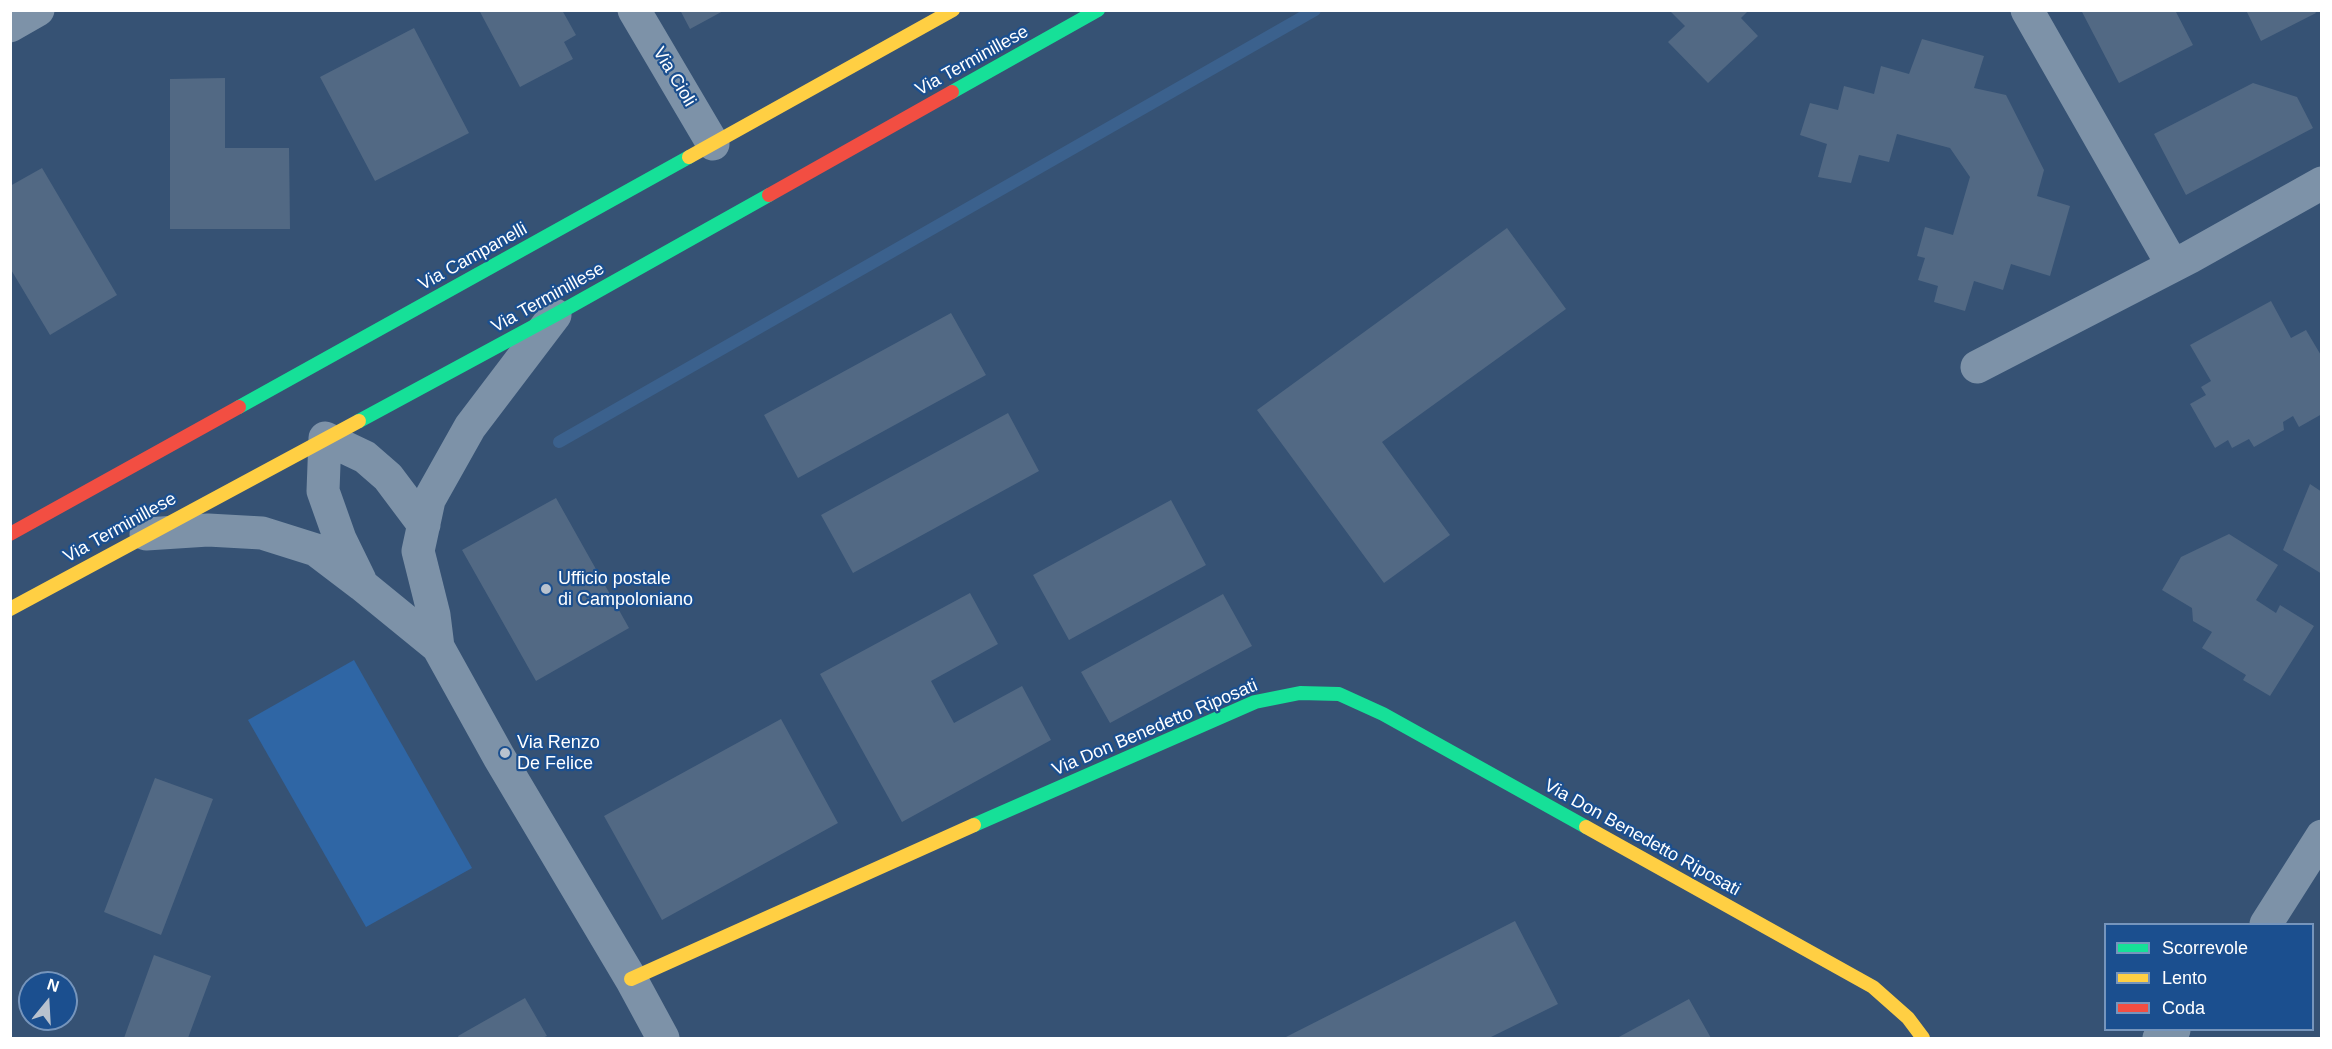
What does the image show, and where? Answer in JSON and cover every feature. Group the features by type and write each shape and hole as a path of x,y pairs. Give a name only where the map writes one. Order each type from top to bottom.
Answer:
{"street":[{"path":"10,26 38,10"},
{"name":"Via Cioli","path":"634,10 713,144"},
{"name":"Via Campanelli","path":"10,534 953,10"},
{"name":"Via Terminillese","path":"10,609 555,315 1098,10"},
{"path":"2027,10 2173,266"},
{"path":"1977,367 2173,266 2322,183"},
{"path":"438,647 434,615 418,551 429,500 470,427 555,315"},
{"path":"362,585 340,539 323,490 325,438 365,457 388,477 424,525"},
{"path":"146,534 208,530 262,533 316,550 438,647 499,757 631,979 663,1038"},
{"name":"Via Don Benedetto Riposati","path":"631,979 1255,702 1300,693 1339,694 1383,714 1873,987 1908,1018 1923,1038"},
{"path":"2267,923 2322,836"}],"shaded area":[{"path":"354,660 472,868 366,927 248,720"}],"building":[{"path":"479,10 562,10 576,35 564,42 573,59 520,87"},
{"path":"680,10 725,10 690,29"},
{"path":"1669,10 1749,10 1741,18 1758,36 1708,83 1668,42 1685,26"},
{"path":"2081,10 2175,10 2193,45 2119,83"},
{"path":"2246,10 2314,10 2316,13 2261,41"},
{"path":"414,28 469,133 375,181 320,77"},
{"path":"1922,39 1984,56 1974,88 2006,95 2044,170 2037,196 2070,206 2050,276 2011,264 2003,290 1974,281 1965,311 1934,302 1938,286 1918,280 1925,258 1917,256 1925,227 1953,235 1970,177 1950,148 1897,134 1889,162 1859,155 1851,183 1818,177 1827,144 1800,135 1810,103 1838,110 1844,86 1874,94 1881,66 1909,74"},
{"path":"225,78 225,148 289,148 290,229 170,229 170,79"},
{"path":"2253,83 2297,97 2313,128 2186,195 2154,134"},
{"path":"42,168 117,295 50,335 10,268 10,186"},
{"path":"1507,228 1566,309 1382,442 1450,535 1384,583 1257,410"},
{"path":"2271,301 2291,338 2306,330 2322,357 2322,414 2299,427 2293,416 2283,422 2284,430 2254,447 2249,439 2232,448 2228,440 2215,448 2190,404 2206,395 2201,387 2211,381 2190,345"},
{"path":"951,313 986,375 798,478 764,415"},
{"path":"1008,413 1039,471 853,573 821,515"},
{"path":"2310,484 2322,492 2322,574 2283,550"},
{"name":"Ufficio postale di Campoloniano","path":"556,498 629,628 536,681 462,550"},
{"path":"1171,500 1206,565 1069,640 1033,575"},
{"path":"2229,534 2278,565 2256,600 2276,613 2280,605 2314,626 2270,696 2243,680 2246,675 2202,648 2212,632 2193,621 2192,608 2162,590 2181,557"},
{"path":"970,593 998,644 931,681 954,723 1022,686 1051,740 902,822 820,674"},
{"path":"1223,594 1252,646 1110,723 1081,672"},
{"path":"781,719 838,823 662,920 604,816"},
{"path":"155,778 213,799 161,935 104,912"},
{"path":"1515,921 1558,1004 1489,1038 1284,1038"},
{"path":"154,955 211,976 188,1038 124,1038"},
{"path":"525,998 547,1036 542,1038 459,1038 458,1036"},
{"path":"1689,999 1711,1038 1617,1038"}],"waterway":[{"path":"559,442 1315,10"}],"traffic: fast":[{"path":"952,92 1098,10"},
{"path":"239,407 689,157"},
{"path":"359,421 769,195"},
{"path":"974,825 1255,702 1300,693 1339,694 1383,714 1586,827"}],"traffic: slow":[{"path":"689,157 953,10"},
{"path":"10,609 359,421"},
{"path":"631,979 974,825"},
{"path":"1586,827 1873,987 1908,1018 1923,1038"}],"traffic: jam":[{"path":"769,195 952,92"},
{"path":"10,534 239,407"}],"place":[{"name":"Ufficio postale di Campoloniano","path":"546,589"},
{"name":"Via Renzo De Felice","path":"505,753"}]}
